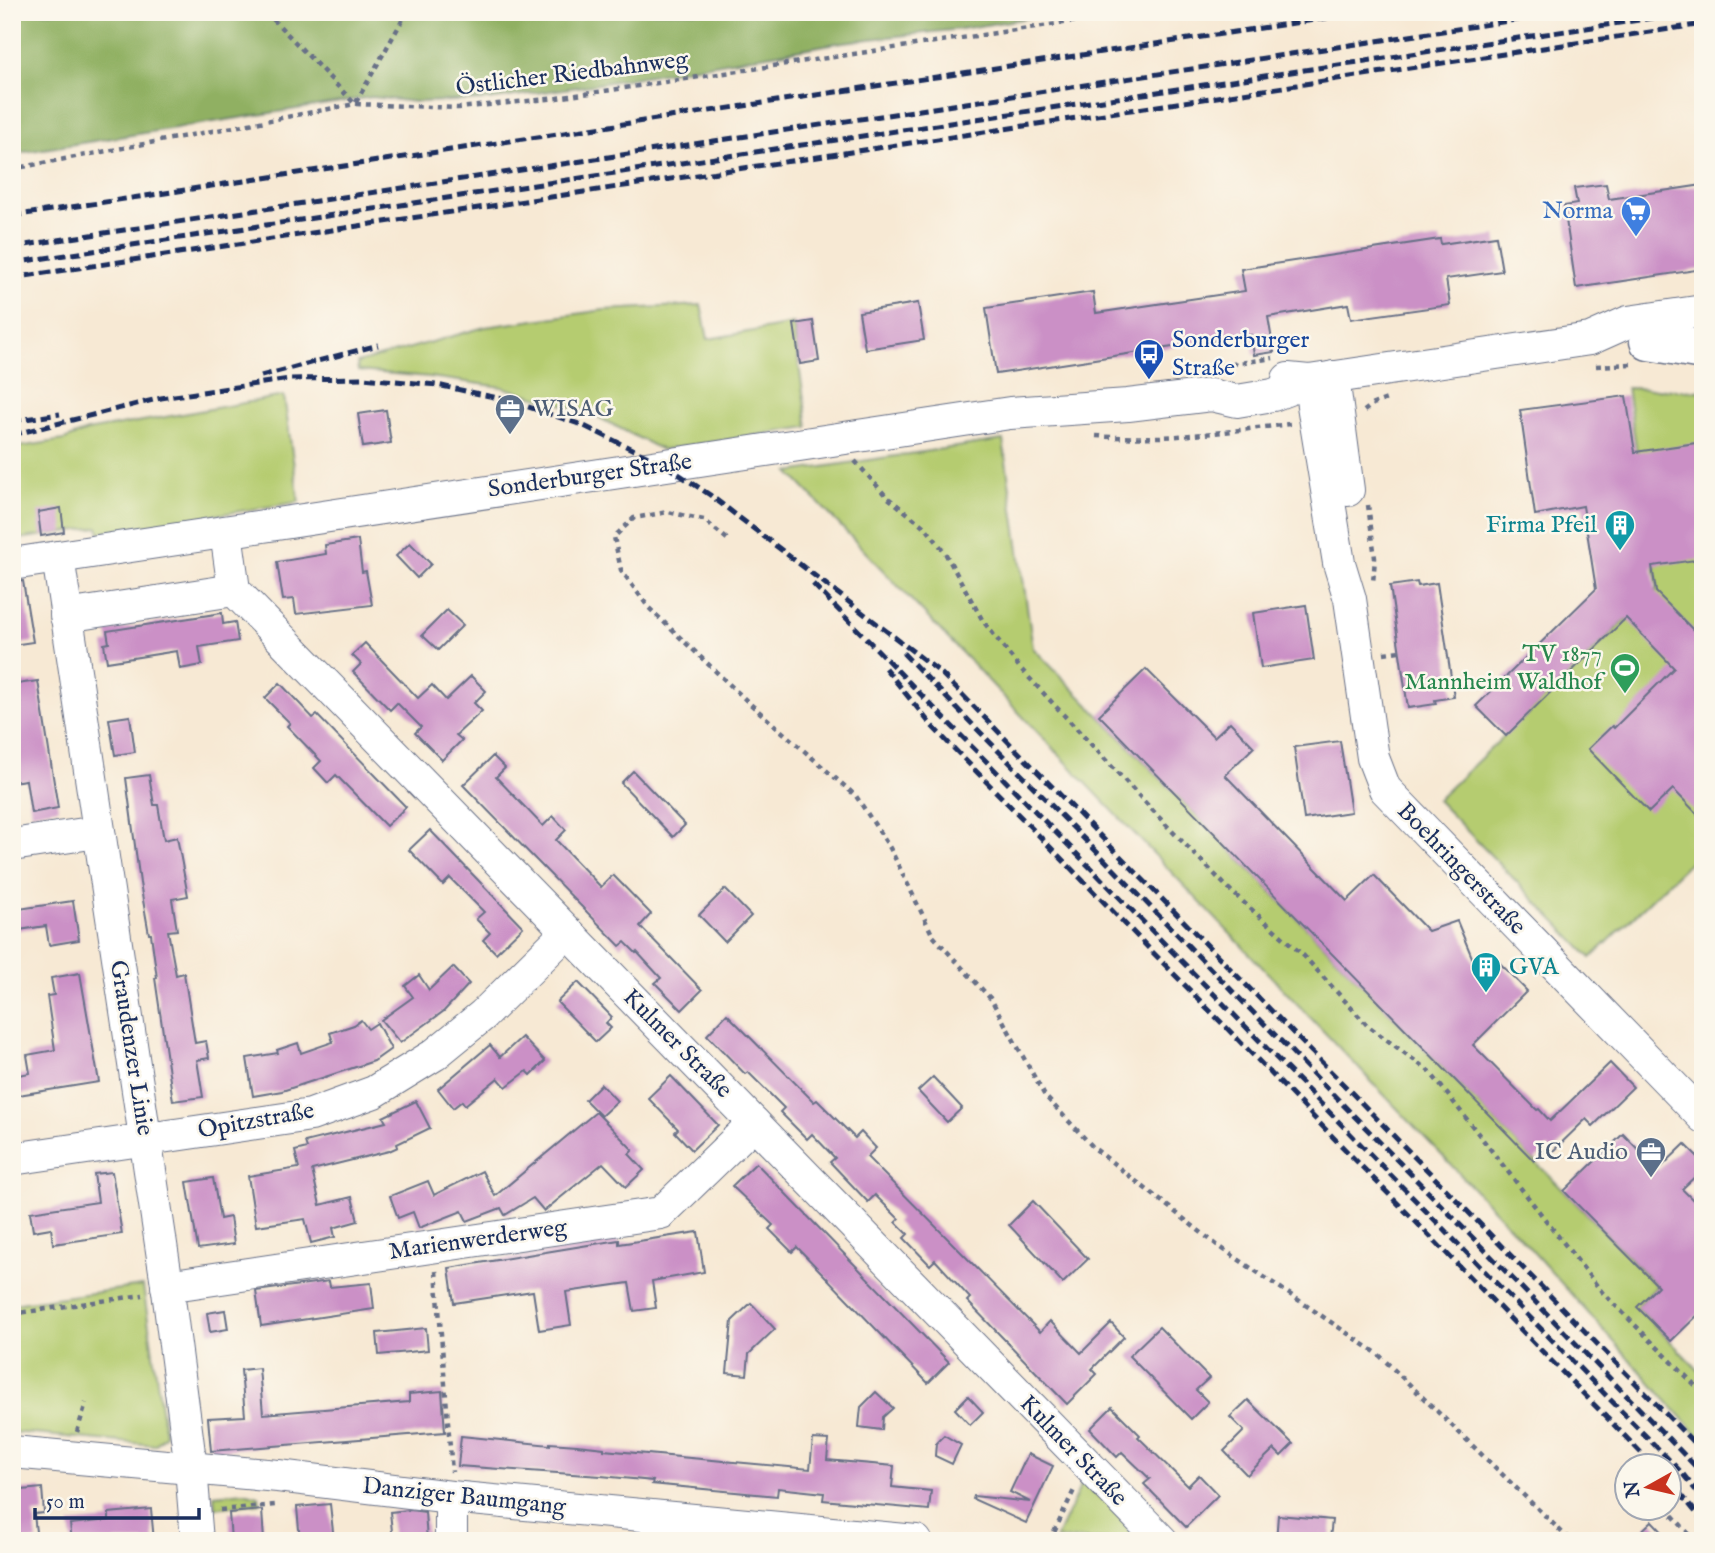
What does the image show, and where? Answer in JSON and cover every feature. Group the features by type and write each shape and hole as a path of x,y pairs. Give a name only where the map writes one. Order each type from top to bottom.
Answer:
{"main road":[{"path":"1646,353 1703,350"}],"street":[{"name":"Sonderburger Straße","path":"1592,353 1628,322 1703,311"},
{"name":"Sonderburger Straße","path":"12,564 1010,413 1212,396 1237,401 1273,395 1321,379 1592,353 1632,343 1646,353 1703,332"},
{"name":"Boehringerstraße","path":"1321,379 1356,549 1362,594 1373,758 1385,789 1703,1117"},
{"path":"66,616 234,590 226,532"},
{"name":"Graudenzer Linie","path":"58,557 167,1289 191,1468 196,1527"},
{"name":"Kulmer Straße","path":"234,590 1162,1541"},
{"path":"12,845 97,832"},
{"name":"Opitzstraße","path":"12,1159 310,1115 374,1092 434,1055 482,1015 567,932"},
{"name":"Marienwerderweg","path":"167,1289 661,1213 754,1123"},
{"name":"Danziger Baumgang","path":"12,1452 278,1476 737,1532 916,1541"},
{"path":"451,1497 451,1541"}],"path":[{"path":"266,12 355,104 407,12"},
{"name":"Östlicher Riedbahnweg","path":"12,169 355,104 458,108 557,97 1137,12"},
{"path":"1592,353 1646,353"},
{"path":"1356,414 1362,413 1373,404 1403,396"},
{"path":"1086,435 1167,438 1294,423"},
{"path":"849,456 887,496 926,528 944,551 983,621 1020,668 1232,892 1304,956 1367,1025 1430,1072 1602,1292 1703,1393"},
{"path":"1362,594 1375,558 1366,492"},
{"path":"727,539 704,520 668,512 634,518 614,537 621,570 649,608 748,702 856,796 890,848 933,936 991,999 1045,1096 1094,1148 1217,1245 1378,1354 1571,1541"},
{"path":"1380,654 1400,651"},
{"path":"434,1246 452,1473 451,1497"},
{"path":"12,1314 167,1289"},
{"path":"1050,1541 1086,1464"},
{"path":"196,1527 275,1504 278,1476"},
{"path":"1679,1522 1695,1541"}],"green space":[{"path":"12,12 1064,12 961,29 843,42 488,100 415,102 372,97 12,154"},
{"path":"701,305 708,339 793,324 808,427 662,450 588,412 502,387 358,371 357,363 485,327 604,310"},
{"name":"TV 1877 Mannheim Waldhof","path":"1627,388 1703,391 1703,849 1591,958 1437,800 1658,589"},
{"path":"284,396 299,502 100,533 98,527 12,540 12,448 64,440 87,431"},
{"path":"1003,440 1033,648 1657,1286 1637,1307 1703,1375 1703,1441 1519,1236 789,472"},
{"path":"143,1286 165,1435 155,1445 12,1432 12,1304"},
{"path":"1085,1476 1136,1530 1138,1540 1056,1539"},
{"path":"244,1492 259,1496 260,1503 215,1508 214,1495"}],"building":[{"name":"Norma","path":"1606,184 1609,199 1703,185 1703,269 1576,288 1564,206 1577,204 1574,188"},
{"path":"1496,236 1502,271 1446,279 1450,305 1351,319 1348,304 1268,317 1274,352 1254,355 1251,335 996,374 986,308 1093,292 1096,313 1245,291 1241,269 1440,239 1441,244"},
{"path":"918,303 924,340 865,349 859,312"},
{"path":"813,321 819,361 800,364 794,324"},
{"path":"1626,396 1635,452 1703,442 1703,559 1652,566 1656,592 1703,640 1703,820 1673,789 1649,812 1588,749 1612,726 1614,728 1674,668 1626,618 1506,736 1476,706 1596,589 1583,506 1535,515 1520,410"},
{"path":"386,410 391,443 363,447 358,414"},
{"path":"61,508 64,532 41,536 38,512"},
{"path":"358,540 362,572 366,571 372,605 296,614 294,599 283,600 277,562 326,554 325,545"},
{"path":"410,543 431,564 417,578 396,556"},
{"path":"23,581 33,642 12,645 12,582"},
{"path":"1417,582 1418,586 1437,583 1454,697 1435,700 1436,704 1408,708 1390,586"},
{"path":"1306,605 1314,660 1261,668 1253,613"},
{"path":"447,610 463,625 438,650 422,635"},
{"path":"222,613 223,624 235,622 238,641 199,647 202,665 180,669 177,651 107,662 104,644 109,643 107,631"},
{"path":"365,643 418,698 432,685 446,700 471,676 486,691 474,703 482,711 456,735 462,740 442,760 415,733 421,727 397,703 390,710 353,672 361,664 352,655"},
{"path":"1146,669 1214,737 1230,722 1254,747 1225,775 1347,901 1374,875 1428,931 1457,921 1476,967 1490,953 1527,991 1473,1045 1537,1110 1550,1121 1610,1063 1633,1087 1593,1126 1586,1119 1552,1152 1548,1147 1534,1161 1099,715"},
{"path":"38,681 58,808 31,813 26,780 12,782 12,751 17,750 12,707 21,706 17,684"},
{"path":"280,683 313,718 317,715 406,807 386,826 336,775 328,783 314,768 321,761 287,726 290,723 265,698"},
{"path":"130,716 135,752 115,755 109,719"},
{"path":"1340,741 1351,812 1304,819 1294,747"},
{"path":"493,756 505,768 496,777 543,826 553,816 566,830 556,840 601,887 613,875 651,914 640,926 702,990 682,1010 655,983 661,978 637,952 625,942 620,946 463,785"},
{"path":"633,771 685,825 673,837 621,783"},
{"path":"149,775 164,840 177,837 188,896 172,899 177,930 168,931 176,975 184,973 195,1043 206,1041 209,1058 197,1060 203,1097 173,1101 151,934 140,883 126,778"},
{"path":"430,830 523,927 496,953 483,940 490,933 476,919 484,912 450,878 443,885 409,850"},
{"path":"725,889 751,916 725,942 699,915"},
{"path":"73,901 79,940 49,945 46,926 12,931 12,910"},
{"path":"453,967 469,984 444,1011 400,1043 381,1020 413,997 405,986 419,975 429,990"},
{"path":"80,973 99,1082 12,1096 12,1076 30,1073 27,1055 55,1050 47,996 54,995 51,978"},
{"path":"578,982 612,1017 606,1023 611,1028 596,1042 557,1002"},
{"path":"727,1014 814,1102 817,1100 855,1138 861,1132 876,1148 867,1157 1040,1332 1050,1321 1081,1353 1111,1323 1124,1337 1092,1369 1097,1374 1067,1404 967,1301 970,1298 935,1260 930,1265 904,1238 908,1234 896,1222 899,1219 875,1195 868,1202 830,1162 835,1158 812,1134 807,1139 780,1112 784,1108 748,1072 745,1074 707,1035"},
{"path":"361,1020 368,1029 377,1023 391,1049 374,1061 282,1091 253,1096 247,1058 278,1053 277,1050 298,1043 301,1053 333,1042 330,1033"},
{"path":"522,1037 545,1061 531,1075 527,1071 506,1087 498,1078 465,1105 462,1101 453,1108 438,1089 490,1045 500,1057"},
{"path":"671,1076 718,1125 692,1150 675,1132 678,1129 648,1098"},
{"path":"933,1077 962,1108 947,1122 918,1091"},
{"path":"601,1084 617,1101 601,1116 585,1100"},
{"path":"416,1101 430,1128 397,1144 398,1147 389,1151 312,1170 320,1205 352,1197 358,1221 333,1228 335,1237 311,1243 305,1219 256,1226 248,1176 299,1168 295,1151 307,1148 305,1142 386,1122 383,1117"},
{"path":"596,1112 633,1150 629,1154 644,1170 626,1187 603,1163 544,1211 533,1198 505,1215 501,1208 467,1221 462,1211 419,1228 413,1212 398,1218 390,1196 428,1181 434,1195 482,1171 495,1196"},
{"path":"1623,1134 1658,1170 1685,1144 1703,1162 1703,1169 1682,1189 1703,1210 1703,1310 1671,1341 1637,1307 1658,1286 1564,1191"},
{"path":"756,1163 949,1362 928,1383 797,1247 792,1252 769,1229 773,1225 732,1186"},
{"path":"112,1172 122,1234 53,1244 51,1228 33,1231 30,1212 98,1202 94,1174"},
{"path":"213,1178 220,1219 230,1217 234,1244 198,1249 187,1182"},
{"path":"1033,1201 1088,1259 1063,1283 1009,1225"},
{"path":"698,1232 704,1272 652,1281 656,1308 634,1311 629,1283 566,1292 571,1325 539,1330 533,1291 454,1303 449,1268 619,1240 619,1244"},
{"path":"329,1281 330,1287 371,1283 374,1309 261,1326 256,1291"},
{"path":"751,1303 775,1329 749,1354 747,1375 727,1373 732,1321"},
{"path":"225,1310 228,1329 210,1332 207,1313"},
{"path":"1159,1327 1209,1378 1196,1390 1208,1402 1191,1419 1129,1356"},
{"path":"426,1328 428,1350 379,1355 377,1333"},
{"path":"259,1368 263,1414 409,1402 409,1394 442,1391 445,1432 211,1451 208,1418 245,1416 241,1370"},
{"path":"876,1392 893,1408 883,1417 882,1430 859,1427 861,1407"},
{"path":"968,1396 983,1412 970,1425 955,1409"},
{"path":"1248,1400 1293,1444 1281,1456 1274,1449 1247,1475 1224,1451 1244,1431 1230,1417"},
{"path":"1112,1407 1188,1486 1199,1475 1218,1495 1186,1527 1144,1484 1150,1479 1122,1452 1117,1457 1090,1429"},
{"path":"944,1435 961,1445 952,1464 935,1456 936,1443"},
{"path":"461,1436 810,1469 813,1439 829,1440 827,1460 894,1466 892,1487 931,1491 929,1510 823,1500 824,1493 778,1488 777,1496 652,1484 653,1481 601,1476 458,1466"},
{"path":"1028,1454 1053,1466 1026,1523 973,1499 974,1496 1030,1502 1010,1492"},
{"path":"42,1488 44,1513 34,1514 37,1541 12,1541 12,1491"},
{"path":"330,1504 334,1541 300,1541 297,1507"},
{"path":"151,1509 154,1541 72,1541 70,1524 109,1520 109,1513"},
{"path":"262,1510 264,1541 231,1541 229,1513"},
{"path":"390,1512 425,1512 427,1541 393,1541"},
{"path":"1278,1515 1332,1520 1330,1539 1313,1537 1313,1541 1276,1541"},
{"path":"1653,1522 1671,1541 1631,1541"}],"railway":[{"path":"12,216 1368,12"},
{"path":"12,247 1569,12"},
{"path":"12,263 1693,12"},
{"path":"12,278 1703,24"},
{"path":"261,376 378,345"},
{"path":"12,435 161,398 290,379 364,378 437,385 508,400 582,425 665,465 710,495 941,673 1703,1452"},
{"path":"12,421 60,414"},
{"path":"813,584 1682,1473 1703,1499"},
{"path":"903,653 1703,1474"},
{"path":"885,668 932,726 1640,1452"},
{"path":"1684,1498 1703,1521"}],"place":[{"name":"Norma","path":"1636,238"},
{"name":"Sonderburger Straße","path":"1149,381"},
{"name":"WISAG","path":"510,436"},
{"name":"Firma Pfeil","path":"1620,552"},
{"name":"TV 1877 Mannheim Waldhof","path":"1625,695"},
{"name":"GVA","path":"1486,994"},
{"name":"IC Audio","path":"1651,1179"}]}
